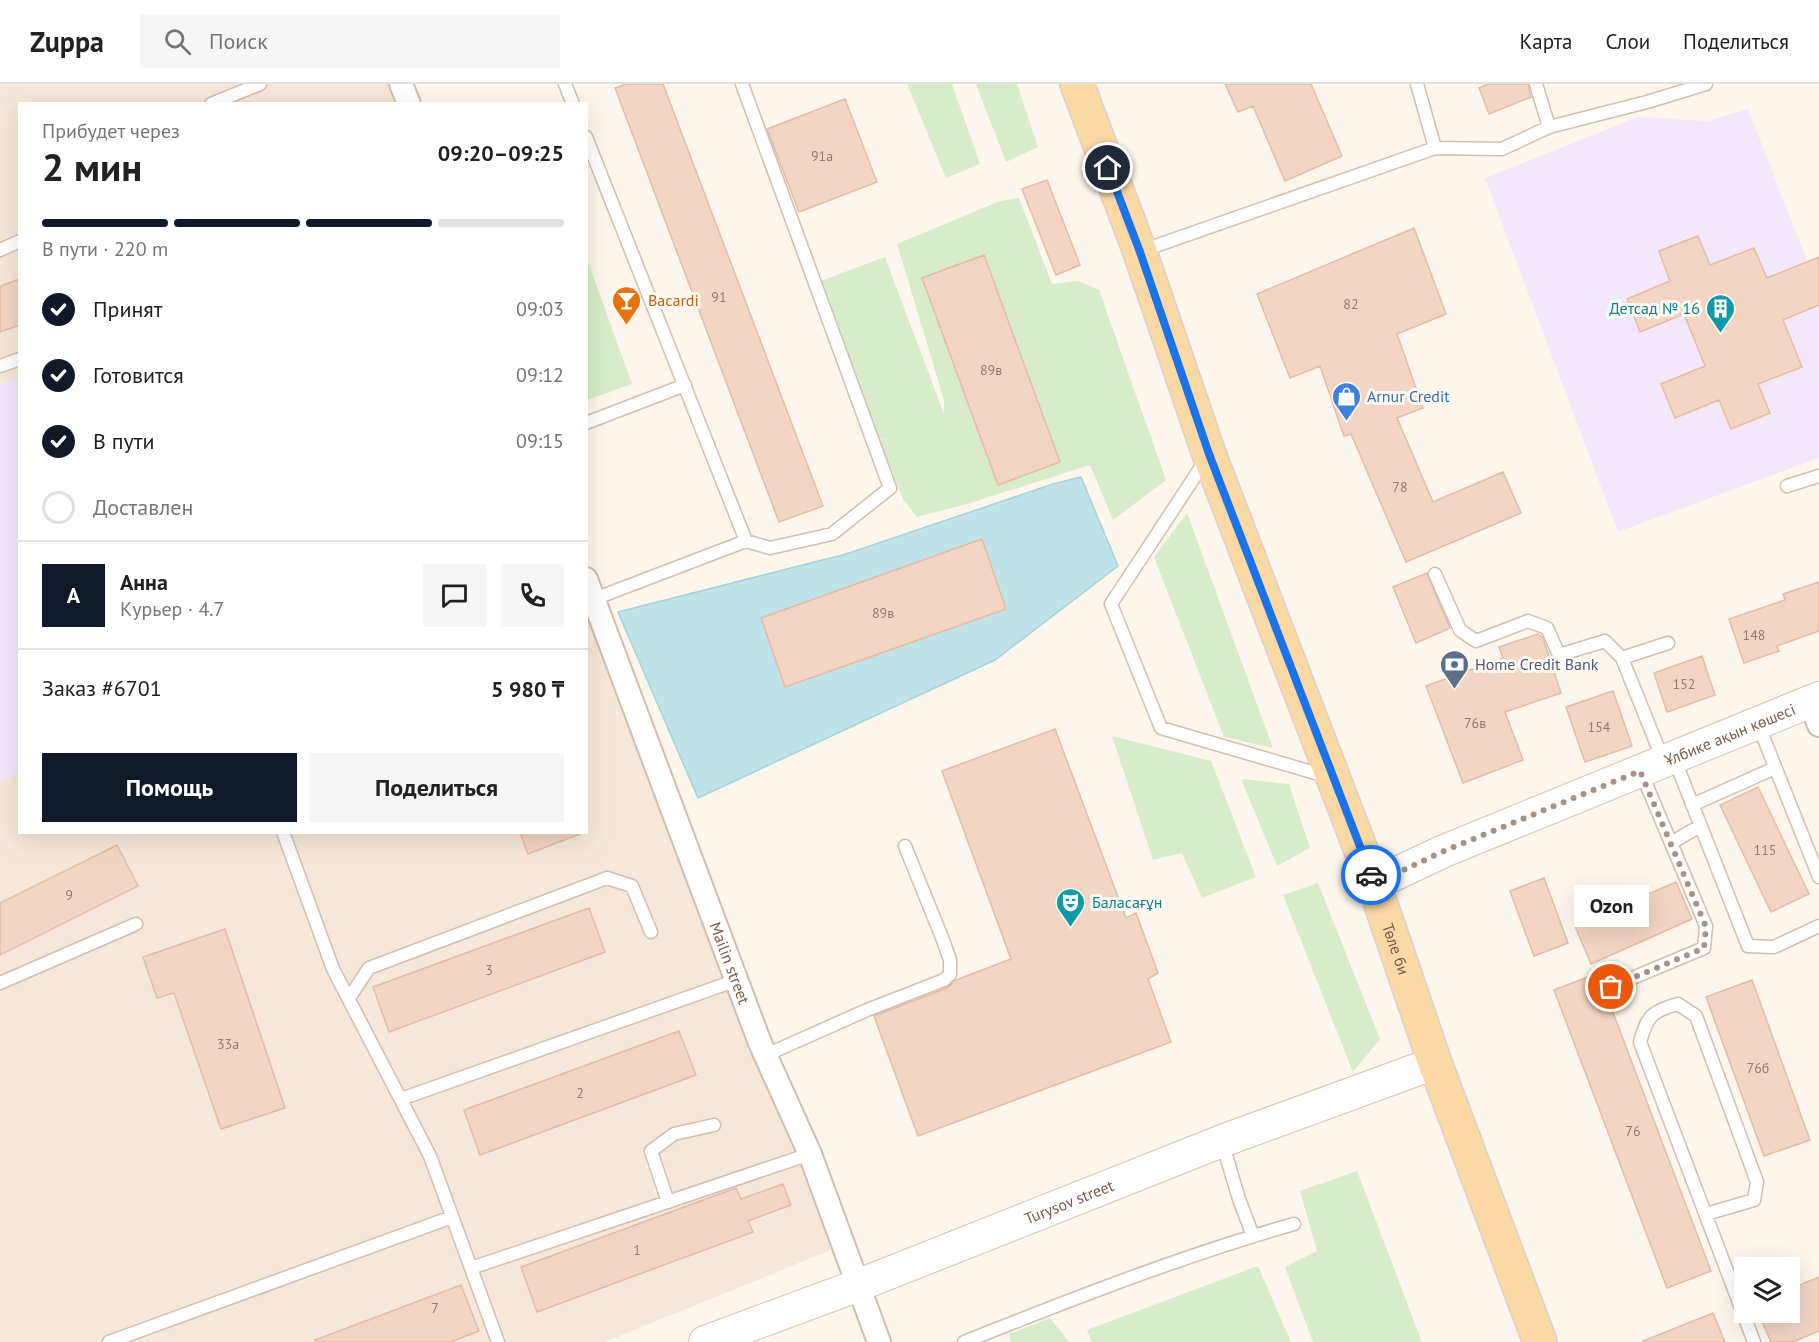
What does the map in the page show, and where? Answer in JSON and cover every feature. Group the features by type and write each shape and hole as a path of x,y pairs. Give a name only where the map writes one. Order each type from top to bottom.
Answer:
{"main road":[{"name":"Төле би","path":"1077,84 1140,252 1209,454 1374,884 1435,1063 1540,1342"},
{"name":"Ұлбике ақын көшесі","path":"1374,884 1444,851 1758,723 1816,708"},
{"name":"Turysov street","path":"705,1342 859,1285 1222,1141 1435,1063"}],"street":[{"path":"401,84 408,102"},
{"name":"Mailin street","path":"590,589 766,1055 810,1154 879,1342"}],"lane":[{"path":"214,102 234,89 260,84"},
{"path":"566,84 572,102"},
{"path":"590,589 746,541 770,548 832,534 890,488 742,84"},
{"path":"1418,84 1435,148"},
{"path":"1536,84 1549,127"},
{"path":"1140,252 1435,148 1502,149 1549,127 1706,84"},
{"path":"588,142 746,541"},
{"path":"0,250 18,242"},
{"path":"0,366 18,360"},
{"path":"588,422 685,386"},
{"path":"1209,454 1111,603 1161,728 1332,778"},
{"path":"1787,486 1819,476"},
{"path":"1435,574 1460,630 1476,641 1528,621 1547,628 1559,655 1605,641 1622,658 1659,763 1671,843 1706,927 1704,948 1611,987"},
{"path":"1622,658 1668,643"},
{"path":"1758,723 1819,877"},
{"path":"1659,763 1692,805 1748,946 1774,947 1819,926"},
{"path":"1692,805 1775,768"},
{"path":"1671,843 1700,826"},
{"path":"285,834 333,969 430,1156 498,1342"},
{"path":"766,1055 867,1010 944,980 950,974 950,960 905,846"},
{"path":"349,998 369,968 607,878 632,886 651,932"},
{"path":"0,983 136,924"},
{"path":"401,1099 737,980"},
{"path":"1706,1214 1754,1200 1757,1182 1696,1016 1678,1005 1661,1008 1646,1022 1641,1042 1754,1342"},
{"path":"668,1202 651,1151 674,1134 714,1125"},
{"path":"1222,1141 1239,1199 1253,1236"},
{"path":"471,1268 810,1154"},
{"path":"109,1342 452,1217"},
{"path":"964,1342 1073,1299 1253,1236 1294,1224"}],"shaded area":[{"path":"0,84 387,84 395,102 18,102 18,834 588,834 588,608 833,1249 605,1342 0,1342"},
{"path":"1748,109 1819,291 1819,458 1618,532 1485,178 1638,117 1708,121"},
{"path":"18,377 18,774 0,782 0,384"}],"green space":[{"path":"907,84 952,84 980,164 946,178"},
{"path":"976,84 1017,84 1038,147 1006,162"},
{"path":"1019,198 1052,284 1078,281 1099,290 1166,480 1113,520 1090,465 967,504 917,517 903,499 880,441 892,436 880,440 821,281 885,257 944,414 944,400 897,244 1000,201"},
{"path":"588,262 632,384 588,399"},
{"path":"1187,513 1273,748 1224,737 1154,557"},
{"path":"1112,736 1211,761 1256,877 1202,898 1182,853 1153,860"},
{"path":"1241,779 1289,784 1310,848 1277,866"},
{"path":"1318,883 1380,1039 1353,1072 1283,895"},
{"path":"1357,1171 1422,1342 1313,1342 1285,1267 1317,1251 1300,1191"},
{"path":"1258,1266 1291,1342 1092,1342 1087,1330"},
{"path":"1050,1318 1069,1342 1011,1342 1009,1334"}],"water":[{"path":"1081,477 1118,566 995,660 698,798 618,612 846,554 1053,484"}],"building":[{"path":"626,84 663,84 823,506 779,522 615,88"},
{"path":"1225,84 1311,84 1342,156 1285,181 1253,106 1238,112"},
{"path":"1488,84 1528,84 1531,97 1489,114 1479,88"},
{"path":"845,99 877,182 799,212 767,129"},
{"path":"1047,180 1080,265 1056,275 1022,189"},
{"path":"1414,228 1446,314 1397,334 1423,408 1397,418 1433,502 1503,472 1521,513 1406,562 1351,434 1344,436 1320,366 1290,378 1257,294"},
{"name":"Детсад № 16","path":"1698,236 1710,265 1754,248 1767,278 1819,257 1819,305 1783,320 1802,367 1758,384 1770,413 1731,429 1719,400 1675,418 1661,384 1705,366 1684,314 1640,332 1627,299 1670,281 1659,251"},
{"path":"984,255 1060,462 998,485 922,278"},
{"path":"18,280 18,326 0,332 0,286"},
{"path":"982,539 1006,609 785,687 761,618"},
{"path":"1427,573 1450,628 1416,643 1393,587"},
{"path":"1819,582 1819,631 1777,646 1779,651 1744,663 1729,619 1785,600 1783,594"},
{"path":"1538,634 1543,638 1561,693 1505,712 1523,760 1463,783 1426,686 1503,658 1499,647"},
{"path":"1702,656 1715,695 1667,712 1654,673"},
{"path":"1613,691 1632,746 1585,762 1566,707"},
{"name":"Баласағұн","path":"1055,729 1126,918 1136,913 1158,973 1148,979 1171,1042 918,1136 874,1016 947,988 956,980 1011,959 942,771"},
{"path":"1758,787 1809,894 1771,912 1720,805"},
{"path":"521,834 580,834 528,854"},
{"path":"117,845 138,886 0,955 0,903"},
{"path":"1544,878 1568,943 1534,956 1510,891"},
{"path":"1676,882 1692,919 1591,964 1575,926"},
{"path":"589,908 605,952 389,1032 373,987"},
{"path":"225,929 285,1108 221,1129 174,993 157,998 143,957"},
{"path":"1598,973 1711,1271 1667,1288 1554,990"},
{"path":"1752,980 1810,1140 1764,1156 1706,997"},
{"path":"679,1031 696,1075 480,1155 464,1110"},
{"path":"783,1184 791,1205 748,1221 753,1232 537,1312 521,1267 736,1188 741,1199"},
{"path":"1819,1277 1819,1331 1793,1342 1771,1342 1763,1323 1800,1323 1800,1285"},
{"path":"461,1285 479,1331 451,1342 315,1342 315,1340"},
{"path":"1713,1313 1725,1342 1643,1342 1643,1341"}],"way so far":[{"path":"1371,875 1374,884 1444,851 1640,771 1706,927 1704,948 1611,987"}],"place":[{"name":"Bacardi","path":"627,326"},
{"name":"Детсад № 16","path":"1721,334"},
{"name":"Arnur Credit","path":"1346,422"},
{"name":"Home Credit Bank","path":"1454,690"},
{"name":"Баласағұн","path":"1071,928"},
{"name":"Ozon","path":"1611,987"}],"route":[{"path":"1108,168 1140,252 1209,454 1371,875"}]}
